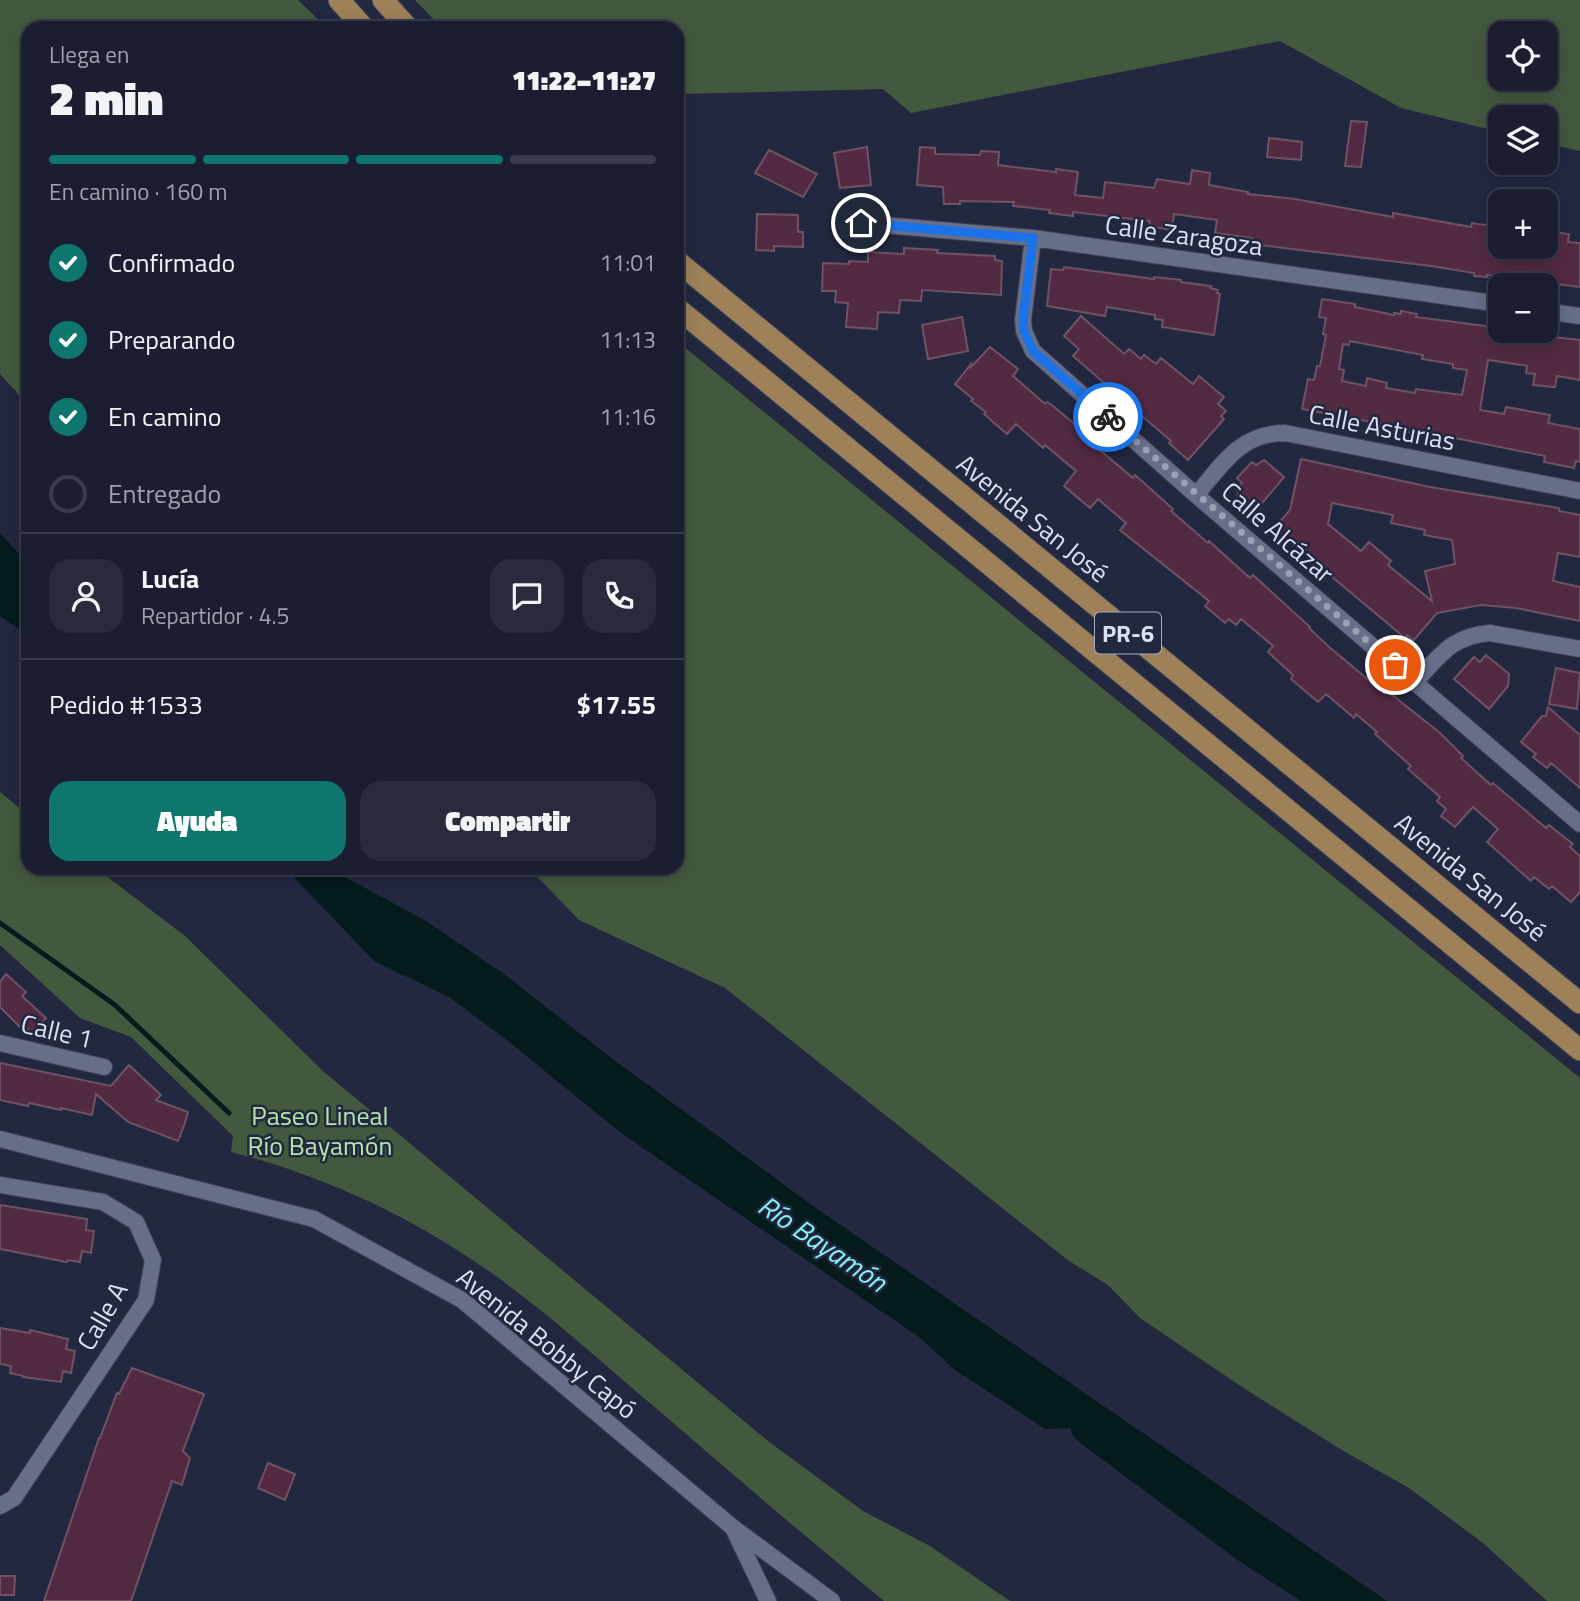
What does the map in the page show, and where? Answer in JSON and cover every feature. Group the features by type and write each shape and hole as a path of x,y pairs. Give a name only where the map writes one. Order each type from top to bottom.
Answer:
{"main road":[{"path":"339,0 358,21"},
{"path":"383,0 402,21"},
{"name":"Avenida San José","path":"684,267 1580,1003"},
{"name":"PR-6","path":"684,314 1580,1050"}],"street":[{"name":"Calle Zaragoza","path":"861,223 1033,238 1488,302"},
{"name":"Calle Alcázar","path":"1033,238 1023,320 1024,331 1033,351 1196,495 1580,824"},
{"path":"1558,313 1580,316"},
{"name":"Calle Asturias","path":"1196,495 1236,449 1250,440 1272,433 1284,433 1580,491"},
{"path":"1415,682 1457,640 1477,634 1580,649"},
{"name":"Calle 1","path":"0,1043 104,1067"},
{"name":"Avenida Bobby Capó","path":"0,1139 314,1219 462,1300 732,1526 827,1600"},
{"name":"Calle A","path":"0,1185 103,1202 136,1222 153,1260 146,1300 14,1498 0,1506"},
{"path":"732,1526 768,1601"}],"green space":[{"path":"0,0 298,0 320,21 21,21 21,397 0,374"},
{"path":"415,0 1580,0 1580,151 1558,146 1558,105 1488,105 1488,129 1401,108 1280,41 911,113 883,89 684,94 684,21 435,21"},
{"path":"684,347 1580,1078 1580,1601 1547,1601 1483,1543 1409,1488 1345,1452 1242,1387 1140,1318 1108,1285 1069,1261 725,988 579,920 536,875 684,875"},
{"name":"Paseo Lineal Río Bayamón","path":"0,792 21,809 21,875 105,875 185,936 324,1072 768,1441 863,1511 930,1546 1010,1601 884,1601 526,1298 451,1246 391,1212 297,1172 231,1152 233,1136 131,1037 80,1018 0,945"}],"water":[{"path":"0,533 21,556 21,630 0,616"},
{"name":"Río Bayamón","path":"292,875 344,875 426,921 504,974 610,1057 816,1208 1387,1601 1301,1601 1239,1561 1075,1439 1070,1428 1045,1429 955,1370 919,1337 621,1133 449,997 374,961"}],"building":[{"path":"1351,121 1367,122 1361,167 1345,166"},
{"path":"1269,138 1302,142 1301,160 1267,157"},
{"path":"867,147 871,185 840,188 834,153"},
{"path":"920,147 935,148 935,154 980,155 981,151 999,152 998,165 1078,172 1075,195 1103,198 1105,182 1154,188 1157,179 1190,184 1192,170 1210,173 1209,185 1248,194 1295,199 1393,217 1393,213 1471,227 1472,223 1488,225 1488,259 1558,259 1558,233 1569,234 1568,242 1580,243 1580,287 1558,284 1558,273 1488,273 1487,277 1474,276 1474,273 1431,266 1251,244 1252,238 1215,233 1217,220 1174,214 1172,230 1149,226 1150,221 1073,212 1073,216 1049,213 1050,210 1013,206 1014,202 960,201 960,204 944,204 943,187 917,185"},
{"path":"769,150 817,174 803,197 755,173"},
{"path":"757,214 798,215 798,232 803,232 803,247 774,246 774,251 756,250"},
{"path":"904,248 995,256 995,260 1002,261 1001,295 922,290 921,301 900,300 899,313 878,312 877,329 846,327 848,303 835,302 836,291 822,291 823,263 868,262 868,252 904,254"},
{"path":"1064,267 1181,280 1211,286 1210,288 1218,290 1217,293 1220,294 1214,335 1162,327 1163,320 1155,319 1155,315 1107,307 1105,316 1047,306 1051,269 1063,270"},
{"path":"1322,299 1355,304 1355,307 1394,315 1401,314 1401,311 1417,314 1416,317 1488,326 1488,343 1558,343 1558,338 1580,340 1580,380 1557,376 1555,387 1533,385 1535,374 1526,373 1527,366 1488,360 1480,410 1504,414 1506,407 1550,415 1548,423 1580,429 1580,462 1576,461 1574,468 1544,462 1545,456 1440,435 1433,434 1432,437 1302,409 1308,379 1314,380 1317,366 1320,366 1326,335 1323,334 1326,318 1319,317","holes":["1350,341 1423,355 1422,359 1453,364 1453,368 1467,370 1462,395 1416,389 1415,393 1386,388 1387,383 1367,378 1366,386 1342,381 1344,370 1339,369 1343,344 1349,345"]},
{"path":"1081,316 1124,354 1129,349 1141,359 1144,355 1156,364 1161,358 1193,384 1199,376 1224,397 1218,404 1226,411 1221,416 1224,419 1188,460 1169,443 1171,441 1073,356 1079,349 1064,336"},
{"path":"962,317 968,351 928,359 922,325"},
{"path":"990,347 1018,369 1013,376 1045,404 1047,402 1053,406 1096,442 1094,445 1133,478 1135,475 1173,509 1171,511 1250,578 1253,575 1328,646 1384,693 1386,690 1440,733 1463,756 1461,758 1491,785 1493,783 1546,828 1549,825 1573,844 1570,847 1580,856 1580,892 1571,902 1552,886 1549,889 1534,877 1531,881 1487,842 1498,829 1473,807 1455,827 1441,816 1446,809 1437,801 1440,797 1408,769 1411,766 1375,734 1377,732 1356,714 1354,718 1326,694 1318,702 1291,679 1293,675 1268,652 1273,646 1241,619 1236,625 1229,619 1225,623 1205,606 1209,601 1120,530 1126,523 1098,499 1090,508 1064,486 1076,471 1045,445 1043,448 1016,424 1007,434 984,414 986,412 955,384 971,364 971,367"},
{"path":"1301,459 1430,487 1559,508 1559,511 1580,515 1580,557 1558,553 1553,581 1580,587 1580,621 1516,608 1481,605 1437,613 1414,640 1407,635 1405,638 1276,530 1275,527 1290,510","holes":["1332,503 1393,515 1391,523 1425,530 1424,535 1452,540 1455,564 1425,571 1432,601 1388,565 1391,561 1369,542 1361,551 1328,524"]},
{"path":"1264,460 1284,477 1258,508 1237,495 1239,492 1236,489 1242,483 1237,478 1252,462 1256,465"},
{"path":"1486,655 1509,674 1508,686 1489,709 1454,679 1474,657 1480,662"},
{"path":"1556,668 1580,673 1577,709 1549,704"},
{"path":"1548,707 1580,735 1580,788 1551,763 1547,768 1533,757 1536,754 1521,742 1542,716 1546,716"},
{"path":"6,974 26,992 22,996 46,1018 32,1033 20,1027 0,1007 0,982"},
{"path":"0,1063 111,1086 129,1065 161,1095 156,1100 188,1112 185,1123 178,1141 128,1122 96,1094 92,1115 0,1100"},
{"path":"0,1205 87,1219 86,1230 94,1231 91,1253 82,1251 80,1262 67,1262 0,1249"},
{"path":"0,1328 30,1333 30,1330 68,1339 66,1349 75,1351 71,1373 63,1371 61,1382 10,1373 11,1366 0,1364"},
{"path":"132,1368 204,1394 183,1451 190,1458 182,1485 172,1481 131,1601 44,1601 99,1438 117,1393 119,1394"},
{"path":"268,1463 295,1474 285,1500 258,1488"},
{"path":"0,1576 15,1576 14,1595 0,1595"}],"waterway":[{"path":"0,923 115,1005 229,1113"}],"way so far":[{"path":"1108,417 1395,665"}],"route":[{"path":"861,223 1033,238 1024,331 1033,351 1108,417"}]}
